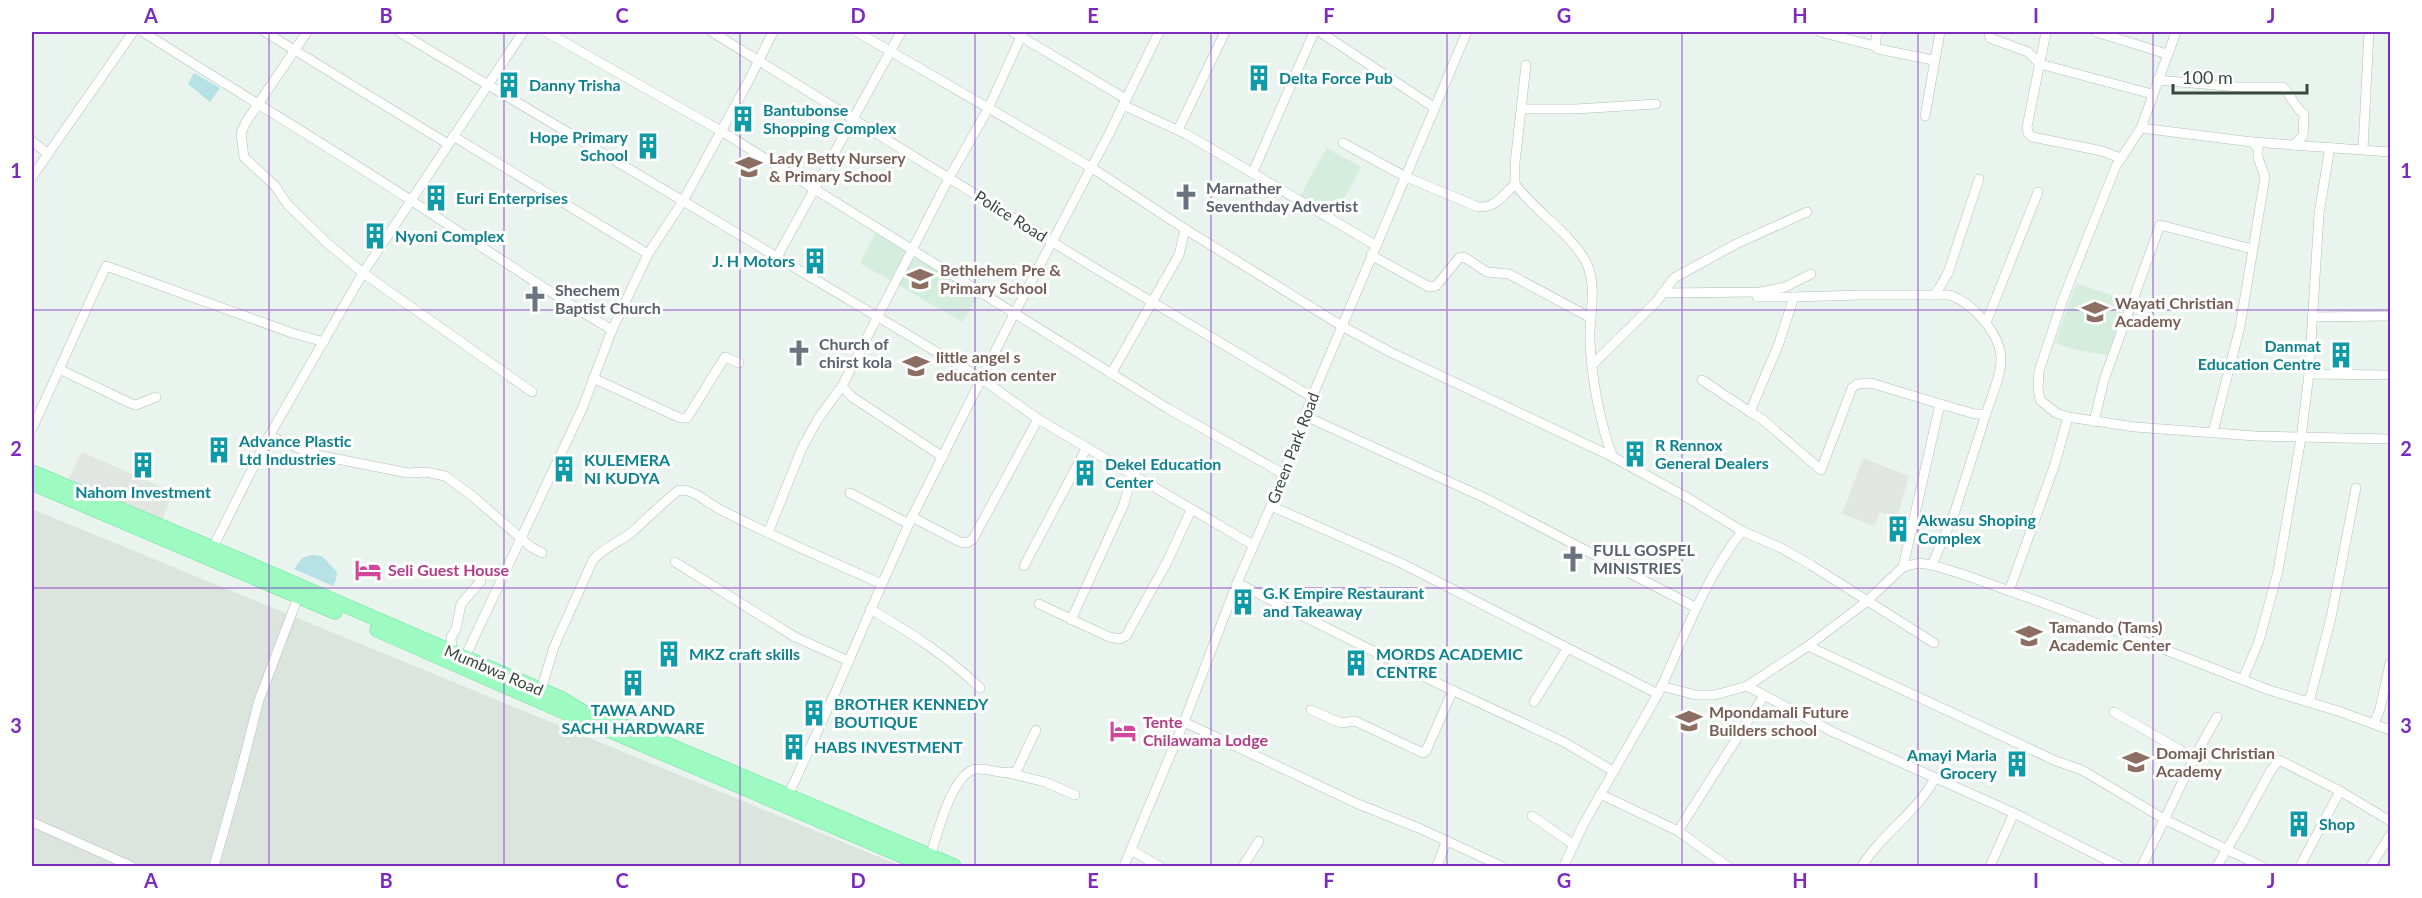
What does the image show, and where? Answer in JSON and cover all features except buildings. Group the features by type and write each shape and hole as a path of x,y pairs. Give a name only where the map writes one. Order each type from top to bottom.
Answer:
{"main road":[{"name":"Mumbwa Road","path":"32,472 298,597 885,842"},
{"name":"Mumbwa Road","path":"32,483 459,654 562,699 606,726 624,726 788,795 928,862 954,867"}],"street":[{"path":"32,177 133,32"},
{"path":"143,32 296,126 558,298 612,330"},
{"path":"266,32 648,255"},
{"path":"307,32 257,104 241,133 244,157 275,186 305,223 363,273 532,392"},
{"path":"399,32 982,379 1038,419 1253,545"},
{"path":"210,554 269,436 363,273 523,32"},
{"path":"546,32 721,131 1111,374 1282,474"},
{"name":"Police Road","path":"712,32 1053,243 1312,398"},
{"path":"459,654 520,538 582,409 612,330 648,255 683,201 773,32"},
{"path":"857,32 892,50 988,109 1092,168 1185,229 1342,326 1390,352 1613,457 1743,531 1779,547 1934,643"},
{"path":"777,258 901,32"},
{"path":"788,795 910,520 944,457 1014,314 1092,168 1159,32"},
{"path":"1178,130 1225,32"},
{"path":"1253,172 1314,32"},
{"path":"1320,32 1435,108"},
{"path":"1820,32 1886,51 1933,60"},
{"path":"1875,46 1877,32"},
{"path":"1925,116 1933,60 1940,32"},
{"path":"1989,32 1990,38 2028,52 2040,64 2152,94"},
{"path":"2046,32 2027,127 2028,133 2032,137 2102,151 2120,158"},
{"path":"2096,32 2167,54"},
{"path":"2176,32 2141,128 2120,158 2104,192 2063,299 2039,371 2040,400 2056,413 2068,417 2135,427 2301,438 2391,439"},
{"path":"2363,149 2369,32"},
{"path":"768,533 802,447 818,419 842,386 949,178 988,109 1019,33 1124,102 1253,172 1375,245"},
{"name":"Green Park Road","path":"1124,867 1184,722 1237,583 1271,506 1312,398 1404,176 1435,108 1464,33"},
{"path":"1526,65 1515,163 1515,184 1586,262 1592,288 1590,341 1593,364 1605,433 1613,457"},
{"path":"2157,80 2238,87 2283,87 2290,94 2291,102 2304,114 2303,136 2294,145"},
{"path":"1522,109 1576,110 1656,104"},
{"path":"2141,128 2252,142 2391,152"},
{"path":"32,141 47,153"},
{"path":"2213,432 2240,327 2265,177 2258,158 2258,148 2252,142"},
{"path":"1343,143 1404,176 1478,207 1488,208 1515,184"},
{"path":"2243,679 2259,641 2277,571 2301,438 2308,374 2319,214 2330,147"},
{"path":"1935,295 1948,273 1979,179"},
{"path":"1986,323 2038,192"},
{"path":"1593,364 1657,301 1674,278 1736,244 1807,212"},
{"path":"2094,422 2104,380 2160,225 2252,249"},
{"path":"1111,374 1154,303 1179,255 1185,229"},
{"path":"1371,255 1429,287 1436,285 1459,258 1464,257 1487,272 1509,274 1591,318"},
{"path":"32,429 106,266 324,342"},
{"path":"1662,293 1760,292 1785,287 1811,274"},
{"path":"1718,297 1950,295 1962,299 1986,323 2000,348 2001,358 1955,511 1932,565"},
{"path":"1750,412 1779,343 1794,297"},
{"path":"2312,316 2391,316"},
{"path":"593,378 680,418 687,418 725,357 739,363"},
{"path":"59,369 132,404 136,405 156,397"},
{"path":"2308,374 2391,375"},
{"path":"1702,380 1762,419 1821,470 1852,388 1857,384 1871,383 1975,414 1986,414"},
{"path":"842,386 852,397 944,457"},
{"path":"1904,567 1940,404"},
{"path":"1305,416 1485,498 1695,607"},
{"path":"2009,591 2055,464 2068,417"},
{"path":"850,493 960,542 968,543 973,539 1038,419"},
{"path":"269,436 327,457 408,473 426,472 445,477 470,494 520,538 542,553"},
{"path":"1024,566 1086,447"},
{"path":"1071,620 1124,504 1132,474"},
{"path":"2309,702 2331,618 2356,488"},
{"path":"541,690 554,647 593,560 602,551 631,533 660,504 680,490 692,492 722,511 882,584"},
{"path":"1271,506 1403,564 1567,648 1660,690 1715,695 1747,686 1808,646 1866,602 1904,567 1911,564 1932,565 2009,591 2243,679 2391,730"},
{"path":"1039,604 1109,637 1120,639 1126,636 1167,562 1191,510"},
{"path":"1564,867 1600,794 1660,690 1695,607 1732,544 1743,531"},
{"path":"675,562 770,623 849,661"},
{"path":"459,654 451,637 456,629 461,604 481,581 475,576"},
{"path":"1237,583 1564,742 1613,771"},
{"path":"214,867 259,700 298,597"},
{"path":"870,609 934,649 980,688"},
{"path":"1808,646 2056,762 2082,770 2166,820 2261,867"},
{"path":"1534,702 1567,648"},
{"path":"2374,723 2387,693 2391,663"},
{"path":"1747,686 1763,697 1833,732 2014,813 2119,867"},
{"path":"1311,710 1341,723 1355,721 1423,753 1426,751 1453,690"},
{"path":"1678,831 1763,697"},
{"path":"2114,712 2194,758"},
{"path":"2142,867 2194,758 2217,717"},
{"path":"1184,722 1358,804 1421,829 1501,867"},
{"path":"1008,773 1017,770 1036,730"},
{"path":"2217,867 2279,760 2340,791 2391,821"},
{"path":"928,862 955,786 964,775 975,769 1008,773 1045,782 1075,795"},
{"path":"1862,867 1885,837 1926,796 1935,778"},
{"path":"2300,867 2340,791"},
{"path":"1600,794 1678,831 1727,867"},
{"path":"1990,867 2014,813"},
{"path":"1532,816 1574,845"},
{"path":"32,822 131,867"},
{"path":"2371,867 2391,835"},
{"path":"1243,867 1259,841"},
{"path":"1437,867 1446,842"},
{"path":"1131,850 1159,867"}],"shaded area":[{"path":"194,73 220,88 210,102 188,84"},
{"path":"1327,148 1361,167 1335,215 1300,196"},
{"name":"Bethlehem Pre & Primary School","path":"876,232 980,295 962,322 860,263"},
{"name":"Wayati Christian Academy","path":"2076,283 2128,301 2107,355 2076,350 2055,343"},
{"path":"82,452 173,492 162,520 68,480"},
{"path":"1863,458 1909,476 1897,518 1880,512 1874,526 1842,514"},
{"path":"32,509 901,866 32,866"},
{"path":"312,555 322,556 337,572 333,586 294,569 302,558"}],"place":[{"name":"Delta Force Pub","path":"1259,78"},
{"name":"Danny Trisha","path":"509,85"},
{"name":"Bantubonse Shopping Complex","path":"743,119"},
{"name":"Hope Primary School","path":"648,146"},
{"name":"Lady Betty Nursery & Primary School","path":"749,167"},
{"name":"Marnather Seventhday Advertist","path":"1186,197"},
{"name":"Euri Enterprises","path":"436,198"},
{"name":"Nyoni Complex","path":"375,236"},
{"name":"J. H Motors","path":"815,261"},
{"name":"Bethlehem Pre & Primary School","path":"920,279"},
{"name":"Shechem Baptist Church","path":"535,299"},
{"name":"Wayati Christian Academy","path":"2095,312"},
{"name":"Church of chirst kola","path":"799,353"},
{"name":"Danmat Education Centre","path":"2341,355"},
{"name":"little angel s education center","path":"916,366"},
{"name":"Advance Plastic Ltd Industries","path":"219,450"},
{"name":"R Rennox General Dealers","path":"1635,454"},
{"name":"Nahom Investment","path":"143,465"},
{"name":"KULEMERA NI KUDYA","path":"564,469"},
{"name":"Dekel Education Center","path":"1085,473"},
{"name":"Akwasu Shoping Complex","path":"1898,529"},
{"name":"FULL GOSPEL MINISTRIES","path":"1573,559"},
{"name":"Seli Guest House","path":"368,570"},
{"name":"G.K Empire Restaurant and Takeaway","path":"1243,602"},
{"name":"Tamando (Tams) Academic Center","path":"2029,636"},
{"name":"MKZ craft skills","path":"669,654"},
{"name":"MORDS ACADEMIC CENTRE","path":"1356,663"},
{"name":"TAWA AND SACHI HARDWARE","path":"633,683"},
{"name":"BROTHER KENNEDY BOUTIQUE","path":"814,713"},
{"name":"Mpondamali Future Builders school","path":"1689,721"},
{"name":"Tente Chilawama Lodge","path":"1123,731"},
{"name":"HABS INVESTMENT","path":"794,747"},
{"name":"Domaji Christian Academy","path":"2136,762"},
{"name":"Amayi Maria Grocery","path":"2017,764"},
{"name":"Shop","path":"2299,824"}]}
